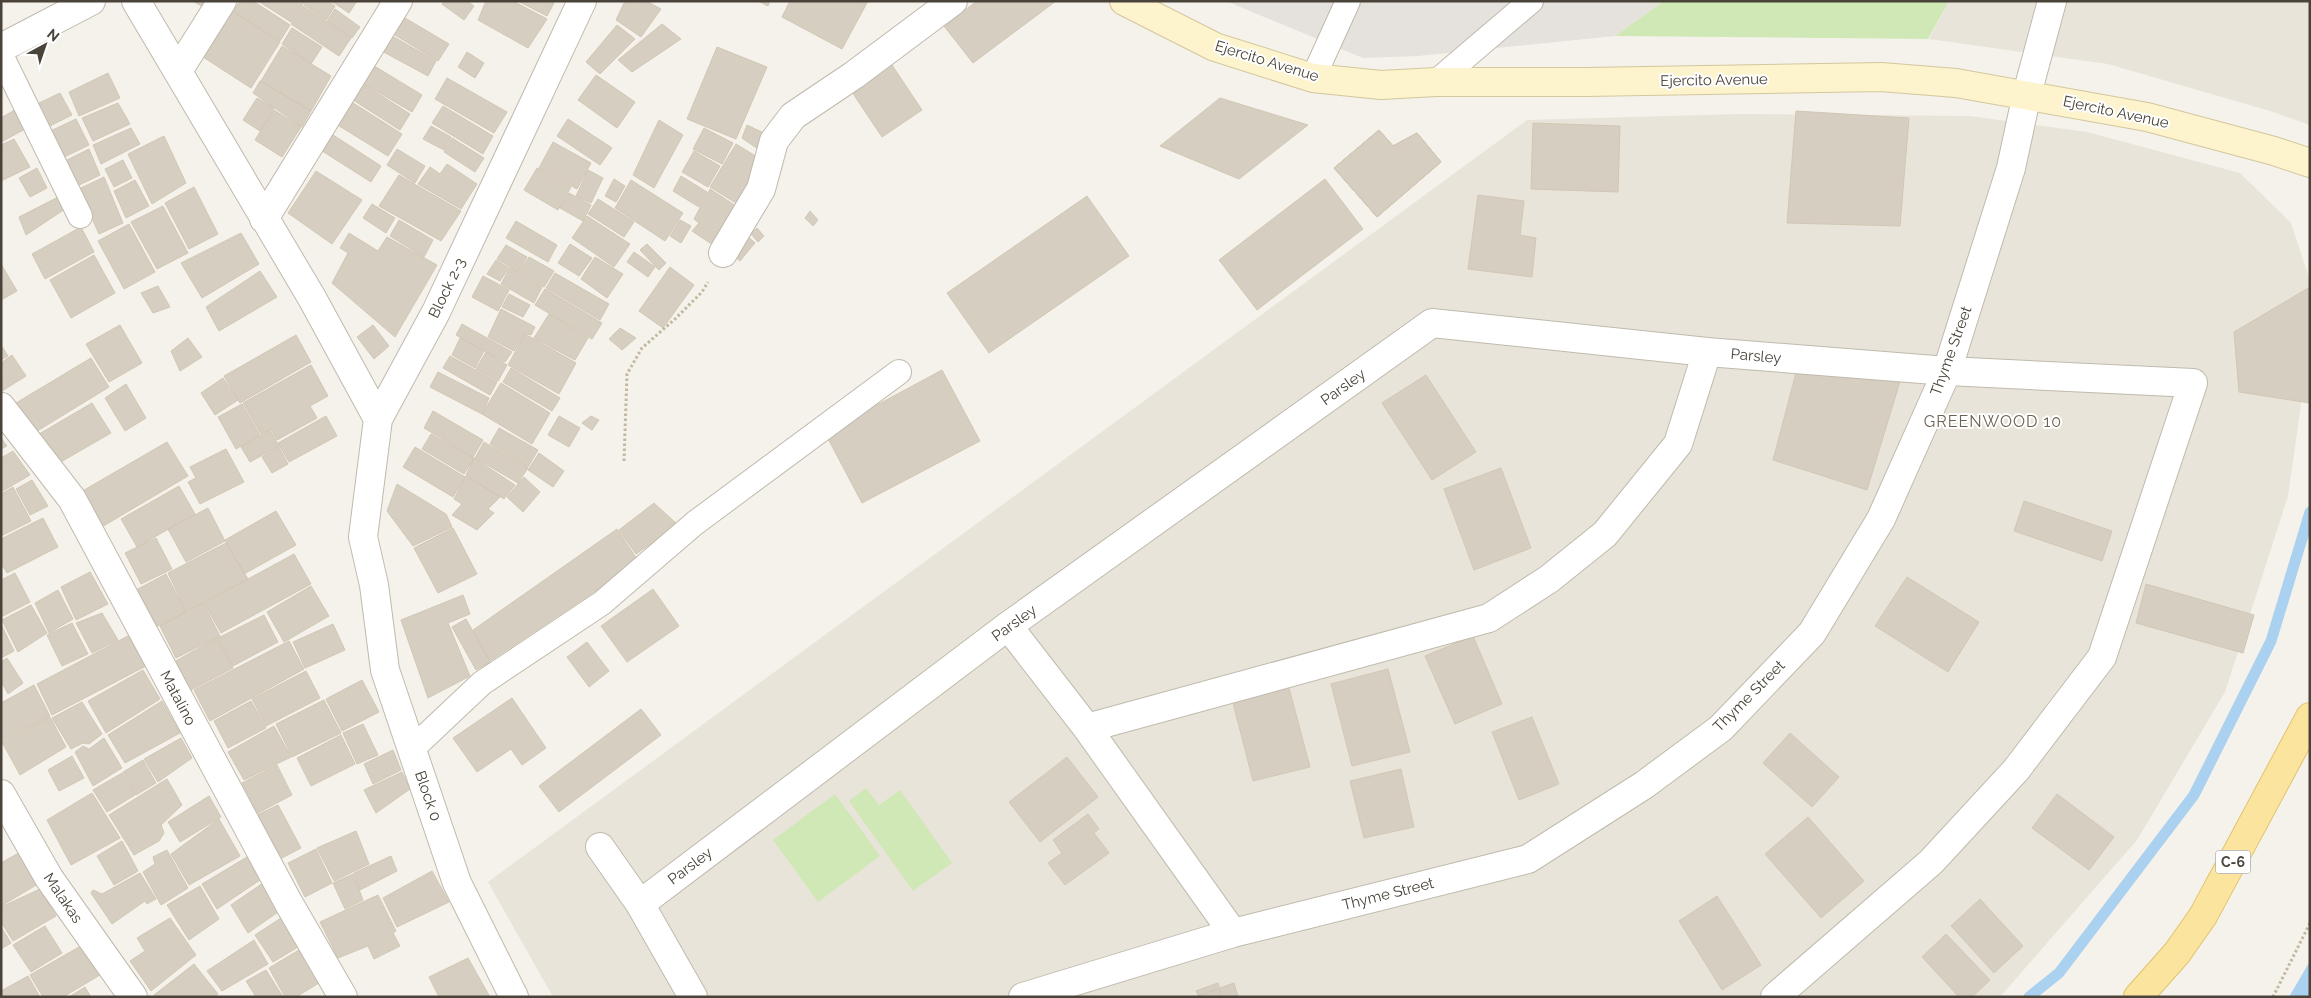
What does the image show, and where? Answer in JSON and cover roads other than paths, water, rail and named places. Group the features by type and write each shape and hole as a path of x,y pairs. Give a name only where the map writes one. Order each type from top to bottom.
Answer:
{"main road":[{"name":"Ejercito Avenue","path":"1124,1 1214,47 1313,78 1381,85 1436,82 1586,82 1881,77 1956,83 2027,94 2147,117 2274,151 2310,163"},
{"name":"C-6","path":"2138,997 2177,953 2203,916 2310,717"}],"street":[{"path":"1,48 91,1"},
{"path":"136,1 312,298 378,419"},
{"path":"178,71 222,1"},
{"path":"264,219 398,1"},
{"name":"Block 2-3","path":"374,585 363,537 378,419 436,312 582,1"},
{"path":"723,253 761,189 774,141 793,116 854,75 953,1"},
{"name":"Thyme Street","path":"1023,997 1234,933 1528,859 1644,784 1721,728 1812,633 1881,519 1947,371 2011,168 2027,94 2052,1"},
{"name":"Parsley","path":"640,904 1008,626 1432,323 1707,352 1947,371 2193,383 2102,658 2016,770 1931,862 1775,997"},
{"path":"1087,728 1489,618 1549,579 1605,534 1678,444 1707,352"},
{"name":"Matalino","path":"1,407 72,499 288,902 343,997"},
{"name":"Block 0","path":"374,585 385,670 457,883 514,997"},
{"path":"1008,626 1087,728 1234,933"},
{"name":"Malakas","path":"1,794 48,878 133,997"},
{"path":"600,847 640,904 693,997"}],"lane":[{"path":"1313,78 1348,1"},
{"path":"1436,82 1531,1"},
{"path":"1,55 80,216"},
{"path":"412,748 482,684 602,603 696,523 898,372"}],"water":[{"path":"2310,961 2310,997 2289,997"}],"waterway":[{"path":"2029,997 2059,973 2194,795 2271,641 2310,512"}],"district":[{"name":"GREENWOOD 10","path":"1993,421"}]}
